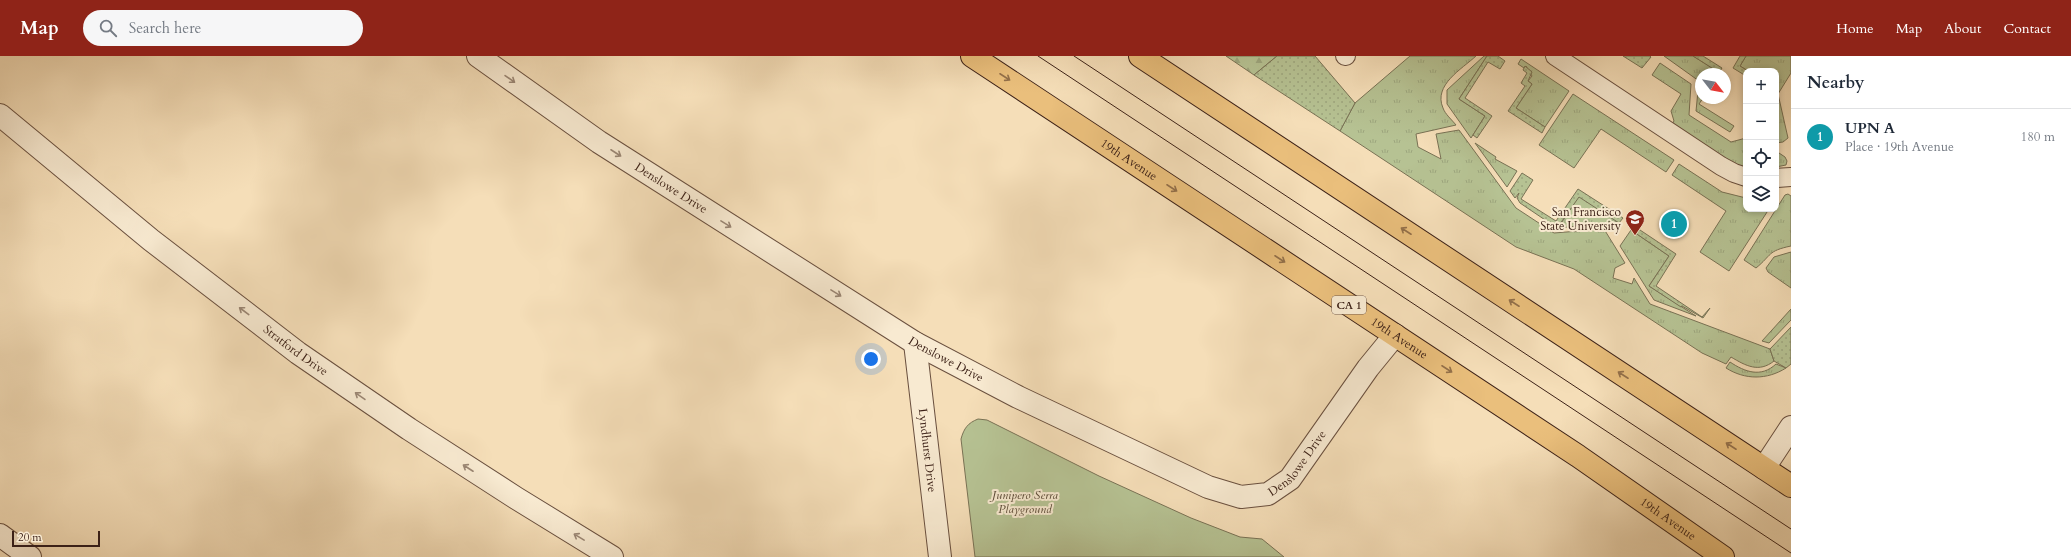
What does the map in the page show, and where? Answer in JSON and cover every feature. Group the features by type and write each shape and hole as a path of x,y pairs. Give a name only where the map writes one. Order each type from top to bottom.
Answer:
{"highway":[{"name":"19th Avenue","path":"972,56 1578,456 1723,557"},
{"path":"1140,56 1791,486"}],"street":[{"name":"Denslowe Drive","path":"478,56 606,147 915,342 976,376 1115,444 1208,487 1241,497 1268,494 1290,479 1368,368 1395,335"},
{"name":"Stratford Drive","path":"0,115 151,240 298,353 409,429 516,498 612,557"},
{"name":"Lyndhurst Drive","path":"915,342 940,557"},
{"path":"1764,468 1791,427"},
{"path":"0,535 30,557"}],"lane":[{"path":"1555,56 1721,166 1743,176"},
{"path":"1779,178 1791,177"}],"green space":[{"path":"1226,56 1277,56 1254,75"},
{"path":"1277,56 1315,56 1355,103 1340,131 1254,75"},
{"path":"1410,56 1476,56 1450,78 1442,92 1441,100 1443,108 1456,125 1416,134 1418,147 1441,159 1436,134 1459,130 1516,208 1554,233 1604,229 1625,263 1615,268 1613,278 1632,284 1634,278 1650,304 1770,349 1774,361 1763,367 1752,367 1731,357 1726,364 1702,353 1574,269 1516,247 1340,131 1355,103"},
{"path":"1484,56 1487,56 1459,99 1485,116 1471,138 1447,104 1447,90"},
{"path":"1487,56 1498,56 1505,61 1500,69 1488,62 1465,98 1492,116 1477,138 1473,135 1485,116 1459,99"},
{"path":"1623,56 1650,56 1651,57 1642,68"},
{"path":"1664,56 1693,56 1713,68 1695,68 1695,78"},
{"path":"1693,56 1703,56 1722,68 1712,68"},
{"path":"1740,56 1746,56 1740,66 1743,68 1743,74 1733,68"},
{"path":"1746,56 1791,56 1791,73 1779,92 1779,68 1743,68 1740,66"},
{"path":"1521,59 1569,91 1545,127 1516,108 1532,84 1528,81 1532,76 1526,66 1524,68 1518,64"},
{"path":"1660,63 1691,84 1689,115 1731,142 1743,139 1743,167 1732,163 1672,124 1674,121 1671,111 1681,94 1652,75"},
{"path":"1525,66 1532,72 1528,81 1532,84 1516,108 1545,127 1542,133 1508,111 1525,86 1521,83 1527,73 1523,70"},
{"path":"1573,94 1674,160 1666,172 1601,129 1574,168 1539,145"},
{"path":"1779,98 1788,138 1783,142 1779,143"},
{"path":"1697,104 1699,104 1734,126 1730,132 1696,111"},
{"path":"1475,143 1496,157 1495,159 1517,171 1507,187"},
{"path":"1779,153 1785,157 1787,161 1786,165 1779,166"},
{"path":"1679,164 1722,192 1743,197 1743,212 1767,212 1729,271 1700,252 1726,211 1672,175"},
{"path":"1522,173 1533,180 1521,199 1556,221 1578,189 1623,218 1619,223 1579,197 1557,228 1520,203 1517,198 1519,193 1515,198 1510,191"},
{"path":"1788,194 1791,196 1791,246 1770,254 1756,268 1744,260 1774,212 1779,212 1779,205 1785,195"},
{"path":"1579,196 1618,222 1558,228"},
{"path":"1634,226 1676,254 1656,286 1702,317 1710,308 1703,318 1682,306 1681,307 1649,286 1669,256 1631,230"},
{"path":"1631,230 1669,256 1649,286 1696,316 1654,300 1620,246"},
{"path":"1791,252 1791,288 1768,272 1766,268 1774,257"},
{"path":"1791,309 1791,320 1769,343 1762,341"},
{"path":"1791,327 1791,364 1786,368 1774,361 1770,349"},
{"path":"1730,362 1747,371 1753,372 1765,371 1776,364 1786,368 1771,375 1756,377 1741,375 1726,368"},
{"name":"Junipero Serra Playground","path":"978,419 987,420 1099,476 1191,518 1240,537 1262,539 1284,557 975,557 961,439 967,426"}],"tram line":[{"path":"1038,56 1791,553"},
{"path":"1074,56 1791,529"}],"place":[{"name":"UPN A","path":"1674,224"},
{"name":"San Francisco State University","path":"1635,236"}]}
